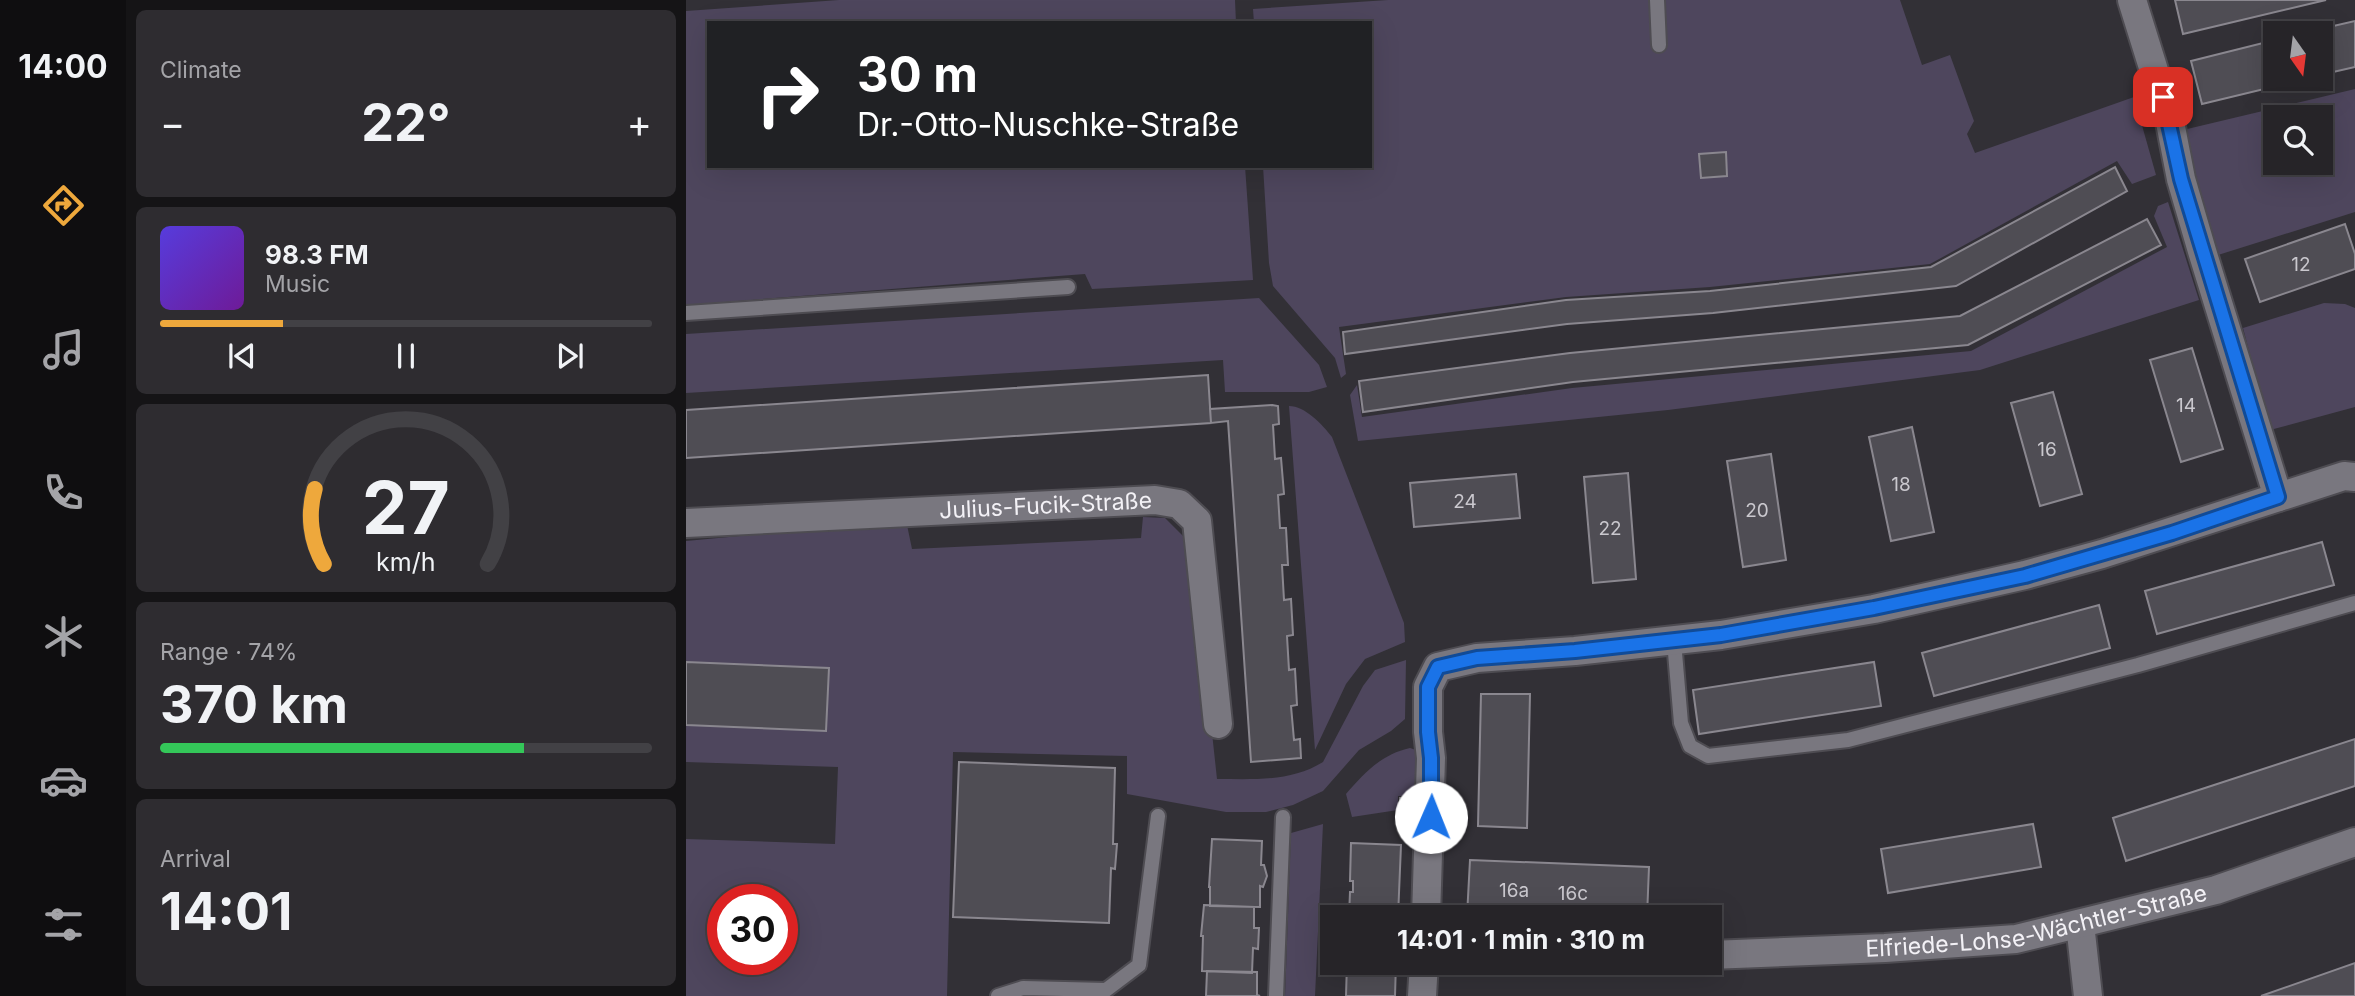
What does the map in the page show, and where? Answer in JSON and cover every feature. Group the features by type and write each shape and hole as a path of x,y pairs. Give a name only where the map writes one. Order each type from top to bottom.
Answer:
{"street":[{"path":"2132,0 2166,110 2195,227 2278,497"},
{"path":"1426,905 1431,758 1428,687 1438,667 1477,658 1721,635 1874,608 2025,576 2172,533 2344,476 2355,477"},
{"name":"Julius-Fucik-Straße","path":"686,523 1155,500 1179,504 1197,521 1218,724"},
{"name":"Elfriede-Lohse-Wächtler-Straße","path":"1722,955 2016,939 2216,890 2355,842"},
{"path":"2080,924 2088,996"},
{"path":"1422,996 1423,975"}],"lane":[{"path":"1657,0 1658,46"},
{"path":"686,313 1068,286"},
{"path":"1674,641 1681,723 1689,746 1708,756 1848,740 2138,665 2355,603"},
{"path":"998,996 1024,988 1107,990 1139,965 1158,816"},
{"path":"1276,996 1283,817"}],"shaded area":[{"path":"839,0 1235,0 1236,21 707,21 707,168 1245,168 1253,280 1092,289 1085,274 686,305 686,11"},
{"path":"1388,0 1900,0 1922,65 1950,55 1974,121 1967,134 1975,153 2134,97 2156,175 2132,184 2117,161 1930,264 1710,287 1566,297 1339,327 1346,374 1341,378 1335,358 1273,286 1263,168 1372,168 1372,21 1254,21 1253,9"},
{"path":"2355,89 2355,212 2218,255 2183,130 2263,111 2263,175 2333,175 2333,105 2288,105"},
{"path":"2168,202 2199,300 1980,370 1668,410 1358,441 1350,395 1357,385 1362,417 1572,388 1971,351 2167,247 2154,216 2158,206"},
{"path":"1259,298 1319,365 1327,387 1309,392 1225,392 1223,360 686,393 686,334"},
{"path":"2324,303 2345,304 2355,308 2355,407 2270,430 2243,328"},
{"path":"1289,406 1307,412 1332,437 1404,623 1405,642 1365,659 1346,684 1315,750"},
{"path":"1143,517 1165,518 1187,540 1193,557 1217,779 1285,776 1323,762 1363,686 1375,670 1406,660 1405,719 1391,731 1359,750 1323,791 1293,805 1266,812 1226,812 1127,794 1127,756 953,752 947,996 686,996 686,839 835,844 838,767 686,762 686,541 838,527 907,525 912,549 1141,538"},
{"path":"1410,748 1416,750 1418,756 1421,796 1398,796 1398,810 1352,817 1346,794 1382,760"},
{"path":"1323,824 1315,996 1285,996 1291,833"}],"building":[{"path":"2175,0 2326,0 2183,34"},
{"path":"2355,21 2355,67 2333,72 2333,26"},
{"path":"2263,43 2263,89 2202,104 2191,61"},
{"path":"1726,152 1727,176 1701,178 1699,154"},
{"path":"2115,167 2127,191 1956,286 1713,313 1567,324 1345,354 1343,332 1566,300 1710,291 1931,267"},
{"path":"2147,219 2161,245 1968,345 1573,382 1363,412 1359,381 1570,353 1960,316"},
{"path":"2345,224 2355,254 2355,269 2260,302 2245,259"},
{"path":"2192,348 2223,449 2181,462 2150,360"},
{"path":"1208,375 1211,423 686,458 686,410"},
{"path":"2053,392 2082,494 2040,506 2011,403"},
{"path":"1278,406 1279,424 1273,425 1275,459 1281,458 1284,494 1278,495 1280,528 1286,528 1288,565 1282,565 1284,600 1291,599 1293,635 1287,636 1289,670 1295,669 1297,705 1291,706 1294,740 1300,739 1301,758 1251,762 1228,421 1211,423 1210,409"},
{"path":"1912,427 1934,532 1891,541 1869,437"},
{"path":"1771,454 1786,560 1743,567 1727,461"},
{"path":"1628,473 1636,579 1593,583 1584,477"},
{"path":"1516,474 1520,518 1414,527 1410,483"},
{"path":"2322,542 2334,585 2157,634 2145,591"},
{"path":"2099,605 2110,648 1934,696 1922,653"},
{"path":"686,662 829,668 826,731 686,725"},
{"path":"1874,662 1881,706 1699,734 1693,690"},
{"path":"1481,694 1530,694 1527,828 1478,826"},
{"path":"2355,739 2355,786 2126,861 2113,818"},
{"path":"959,762 1115,768 1113,844 1117,844 1115,869 1111,868 1109,923 953,917"},
{"path":"1400,798 1412,799 1412,809 1400,809"},
{"path":"2033,824 2041,867 1888,893 1881,849"},
{"path":"1212,839 1262,841 1261,865 1264,865 1267,876 1263,887 1260,886 1260,907 1210,906"},
{"path":"1351,843 1401,845 1398,905 1349,905 1350,892 1353,892 1353,881 1350,881"},
{"path":"1470,860 1649,867 1647,905 1468,905"},
{"path":"1204,905 1254,907 1254,928 1259,928 1258,949 1253,948 1252,973 1202,971"},
{"path":"2355,963 2355,996 2261,996"},
{"path":"1207,971 1257,972 1257,995 1260,996 1206,996"},
{"path":"1347,975 1396,975 1395,996 1346,996"}],"route":[{"path":"1431,817 1428,687 1438,667 1477,658 1575,651 1721,635 1874,608 2025,576 2172,533 2278,497 2181,179 2163,97"}]}
